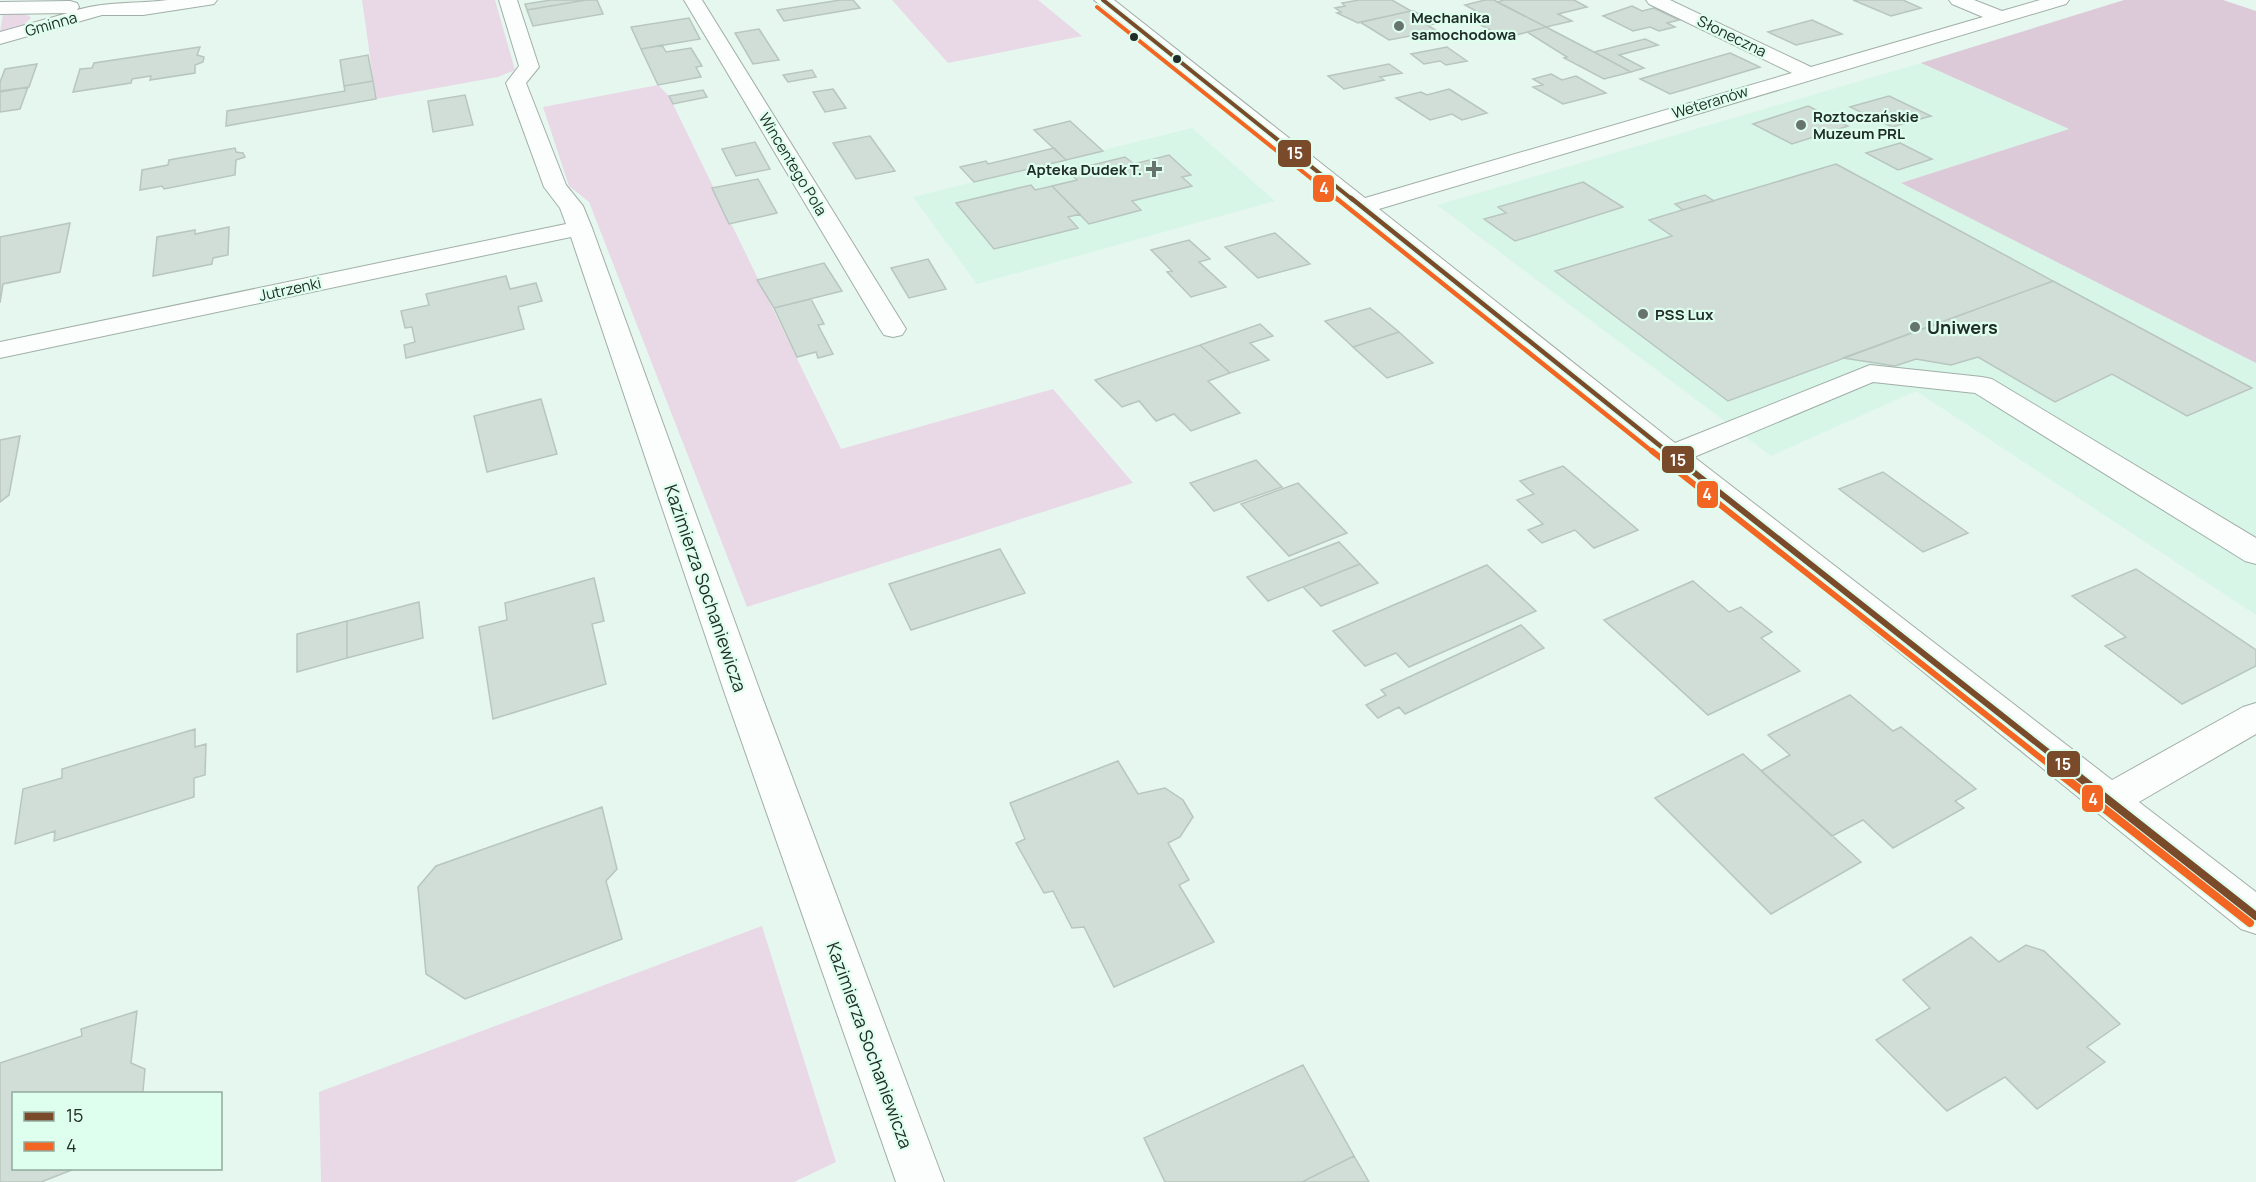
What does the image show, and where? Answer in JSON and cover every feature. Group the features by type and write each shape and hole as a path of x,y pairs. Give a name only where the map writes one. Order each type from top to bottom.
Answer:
{"street":[{"name":"Gminna","path":"0,38 95,5 143,9 208,0"},
{"name":"Kazimierza Sochaniewicza","path":"508,0 530,67 516,83 555,187 572,206 743,694 920,1182"},
{"name":"Wincentego Pola","path":"693,0 893,329"},
{"path":"1103,0 1672,455 2256,916"},
{"name":"Słoneczna","path":"1656,0 1808,73"},
{"path":"1958,0 2000,17"},
{"name":"Weteranów","path":"1362,206 2060,0"},
{"path":"0,8 95,5"},
{"name":"Jutrzenki","path":"0,350 580,228"},
{"path":"1672,455 1870,373 1982,385 2256,553"},
{"path":"2110,800 2256,717"}],"shaded area":[{"path":"362,0 495,0 515,70 498,77 376,99"},
{"path":"892,0 1038,0 1082,36 948,63"},
{"path":"2124,0 2223,0 2256,11 2256,363 1901,183 2069,129 1921,63"},
{"path":"21,13 31,18 22,26 0,32 3,14"},
{"path":"1921,63 2069,129 1901,183 2256,363 2256,615 1916,391 1771,456 1437,205"},
{"path":"658,85 669,96 841,449 1053,389 1133,483 747,607 589,202 569,186 543,107"},
{"path":"1192,128 1275,201 977,284 913,197"},
{"path":"762,926 836,1162 794,1182 321,1182 319,1092"}],"building":[{"path":"551,0 586,0 527,10 525,4"},
{"path":"597,0 603,14 533,26 527,10"},
{"path":"853,0 860,8 784,21 777,10"},
{"path":"1359,0 1392,0 1411,11 1358,23 1337,13 1341,12 1335,8 1345,6 1342,3"},
{"path":"1494,0 1546,27 1505,38 1477,23 1476,11 1465,5"},
{"path":"1504,0 1574,0 1587,7 1558,14 1572,21 1546,27 1497,2"},
{"path":"1853,0 1903,0 1921,8 1891,16"},
{"path":"1632,6 1642,11 1654,8 1679,20 1667,23 1675,27 1659,31 1650,27 1633,31 1603,16"},
{"path":"1411,11 1435,24 1427,25 1437,31 1389,40 1360,22"},
{"path":"689,18 700,39 641,49 631,27"},
{"path":"1812,20 1842,34 1796,45 1768,32"},
{"path":"1546,27 1631,72 1604,79 1564,58 1567,57 1527,32"},
{"path":"759,29 779,60 753,64 735,33"},
{"path":"1645,39 1658,45 1619,55 1644,68 1631,72 1594,52"},
{"path":"662,45 666,52 691,48 702,66 696,67 701,77 658,85 641,49"},
{"path":"200,47 197,55 204,57 203,62 195,65 195,73 150,80 151,76 132,79 131,83 73,92 80,69 92,68 94,63"},
{"path":"1447,47 1467,61 1446,65 1440,61 1424,64 1411,54"},
{"path":"1730,53 1760,67 1670,94 1640,79"},
{"path":"368,55 373,81 344,86 340,60"},
{"path":"37,64 29,87 0,91 0,82 5,69"},
{"path":"1389,64 1402,73 1380,77 1384,80 1344,89 1328,76"},
{"path":"812,70 816,77 788,82 783,75"},
{"path":"1551,74 1562,80 1576,76 1606,93 1563,104 1533,87 1543,85 1533,79"},
{"path":"373,81 376,99 226,126 227,111 345,91 344,86"},
{"path":"28,87 20,109 0,112 0,92"},
{"path":"833,89 846,108 825,112 813,92"},
{"path":"1449,89 1487,113 1462,120 1452,114 1430,120 1396,98 1421,92 1427,95"},
{"path":"703,90 707,97 673,104 669,96"},
{"path":"465,95 473,125 433,132 428,101"},
{"path":"1889,96 1931,116 1892,127 1850,107"},
{"name":"Roztoczańskie Muzeum PRL","path":"1808,106 1848,126 1792,144 1753,124"},
{"path":"1070,121 1103,151 1066,160 1034,130"},
{"path":"870,136 895,171 856,179 833,143"},
{"path":"755,142 770,169 736,176 722,149"},
{"path":"1900,143 1932,159 1898,170 1866,153"},
{"path":"235,148 236,152 243,153 245,157 236,160 235,175 164,189 162,186 140,190 142,170 168,165 169,160"},
{"path":"1054,148 1066,160 974,182 960,167 986,161 988,164"},
{"path":"1169,155 1191,175 1182,177 1192,186 1132,201 1141,210 1089,224 1052,186 1077,180 1068,171 1125,157 1134,164"},
{"path":"1836,164 2053,281 1728,401 1555,271 1672,236 1649,220"},
{"path":"758,179 777,213 729,224 712,188"},
{"path":"1583,182 1623,207 1515,241 1484,219 1506,213 1498,207"},
{"path":"1031,185 1035,190 1052,186 1080,214 1068,217 1078,228 994,249 956,203"},
{"path":"1705,195 1714,201 1683,210 1675,204"},
{"path":"70,223 60,272 3,284 0,303 0,237"},
{"path":"229,227 228,255 213,258 212,264 153,276 157,237 195,230 195,234"},
{"path":"1275,233 1310,264 1258,278 1225,247"},
{"path":"1189,240 1210,259 1199,262 1226,287 1191,297 1167,272 1172,271 1151,250"},
{"path":"928,259 946,289 909,298 891,268"},
{"path":"824,263 842,291 774,308 757,280"},
{"path":"506,276 510,289 536,283 542,301 518,307 524,329 406,358 404,345 415,342 412,327 405,328 401,311 429,305 426,294"},
{"path":"2053,281 2252,388 2187,416 2112,374 2055,402 1978,357 1951,365 1916,359 1895,366 1843,358"},
{"path":"811,299 824,324 818,325 833,354 818,358 816,352 797,357 774,308"},
{"path":"1370,308 1399,332 1353,347 1325,321"},
{"path":"1260,324 1273,336 1250,343 1269,360 1230,373 1200,345"},
{"path":"1399,332 1433,363 1387,378 1353,347"},
{"path":"1200,345 1230,373 1208,381 1240,413 1191,431 1174,414 1156,421 1139,401 1122,407 1095,380"},
{"path":"541,399 557,454 487,472 474,416"},
{"path":"20,436 9,495 0,502 0,440"},
{"path":"1256,460 1282,487 1214,511 1190,483"},
{"path":"1563,466 1638,530 1594,548 1575,530 1542,543 1528,530 1543,524 1517,500 1534,494 1520,481"},
{"path":"1883,472 1968,533 1923,552 1839,489"},
{"path":"1298,483 1347,533 1289,556 1241,504"},
{"path":"1339,542 1360,564 1268,601 1247,577"},
{"path":"1000,549 1025,593 911,630 889,584"},
{"path":"1360,564 1378,583 1321,606 1303,587"},
{"path":"1487,565 1536,611 1409,667 1396,653 1365,666 1333,631"},
{"path":"2136,569 2256,650 2256,666 2182,704 2105,646 2126,637 2072,596"},
{"path":"594,578 604,621 592,624 606,684 493,719 479,627 507,620 505,603"},
{"path":"1693,581 1729,612 1741,607 1772,632 1761,638 1800,671 1708,715 1604,620"},
{"path":"419,602 423,638 347,658 347,621"},
{"path":"347,621 347,658 297,672 297,634"},
{"path":"1521,625 1544,648 1405,714 1399,707 1378,718 1366,705 1386,695 1381,690"},
{"path":"1850,695 1893,731 1901,727 1976,789 1955,801 1964,808 1893,848 1863,820 1832,836 1761,771 1790,755 1768,735"},
{"path":"195,729 195,747 206,744 205,775 194,778 194,797 54,841 55,831 15,844 23,789 62,778 62,769"},
{"path":"1743,754 1861,862 1771,914 1655,798"},
{"path":"1118,761 1138,794 1165,788 1183,800 1193,817 1180,837 1168,843 1189,880 1179,885 1214,942 1114,987 1084,927 1072,928 1053,891 1044,893 1016,843 1025,839 1010,803"},
{"path":"602,807 617,869 606,881 622,939 465,999 426,974 418,887 436,866"},
{"path":"1971,937 1999,962 2026,945 2044,951 2120,1024 2087,1047 2105,1062 2037,1109 2005,1077 1947,1111 1876,1040 1930,1008 1903,980"},
{"path":"137,1011 131,1063 145,1069 143,1091 12,1092 12,1170 72,1170 41,1182 0,1182 0,1063 82,1036 81,1029"},
{"path":"1303,1065 1354,1156 1302,1182 1165,1182 1144,1138"},
{"path":"1354,1156 1369,1182 1302,1182"}],"transit line":[{"name":"15","path":"1103,0 1672,455 2256,916"},
{"name":"4","path":"1097,7 1666,462 2250,923"}],"place":[{"name":"Mechanika samochodowa","path":"1399,26"},
{"name":"Roztoczańskie Muzeum PRL","path":"1801,125"},
{"name":"Apteka Dudek T.","path":"1154,169"},
{"name":"PSS Lux","path":"1643,314"},
{"name":"Uniwers","path":"1915,327"}]}
